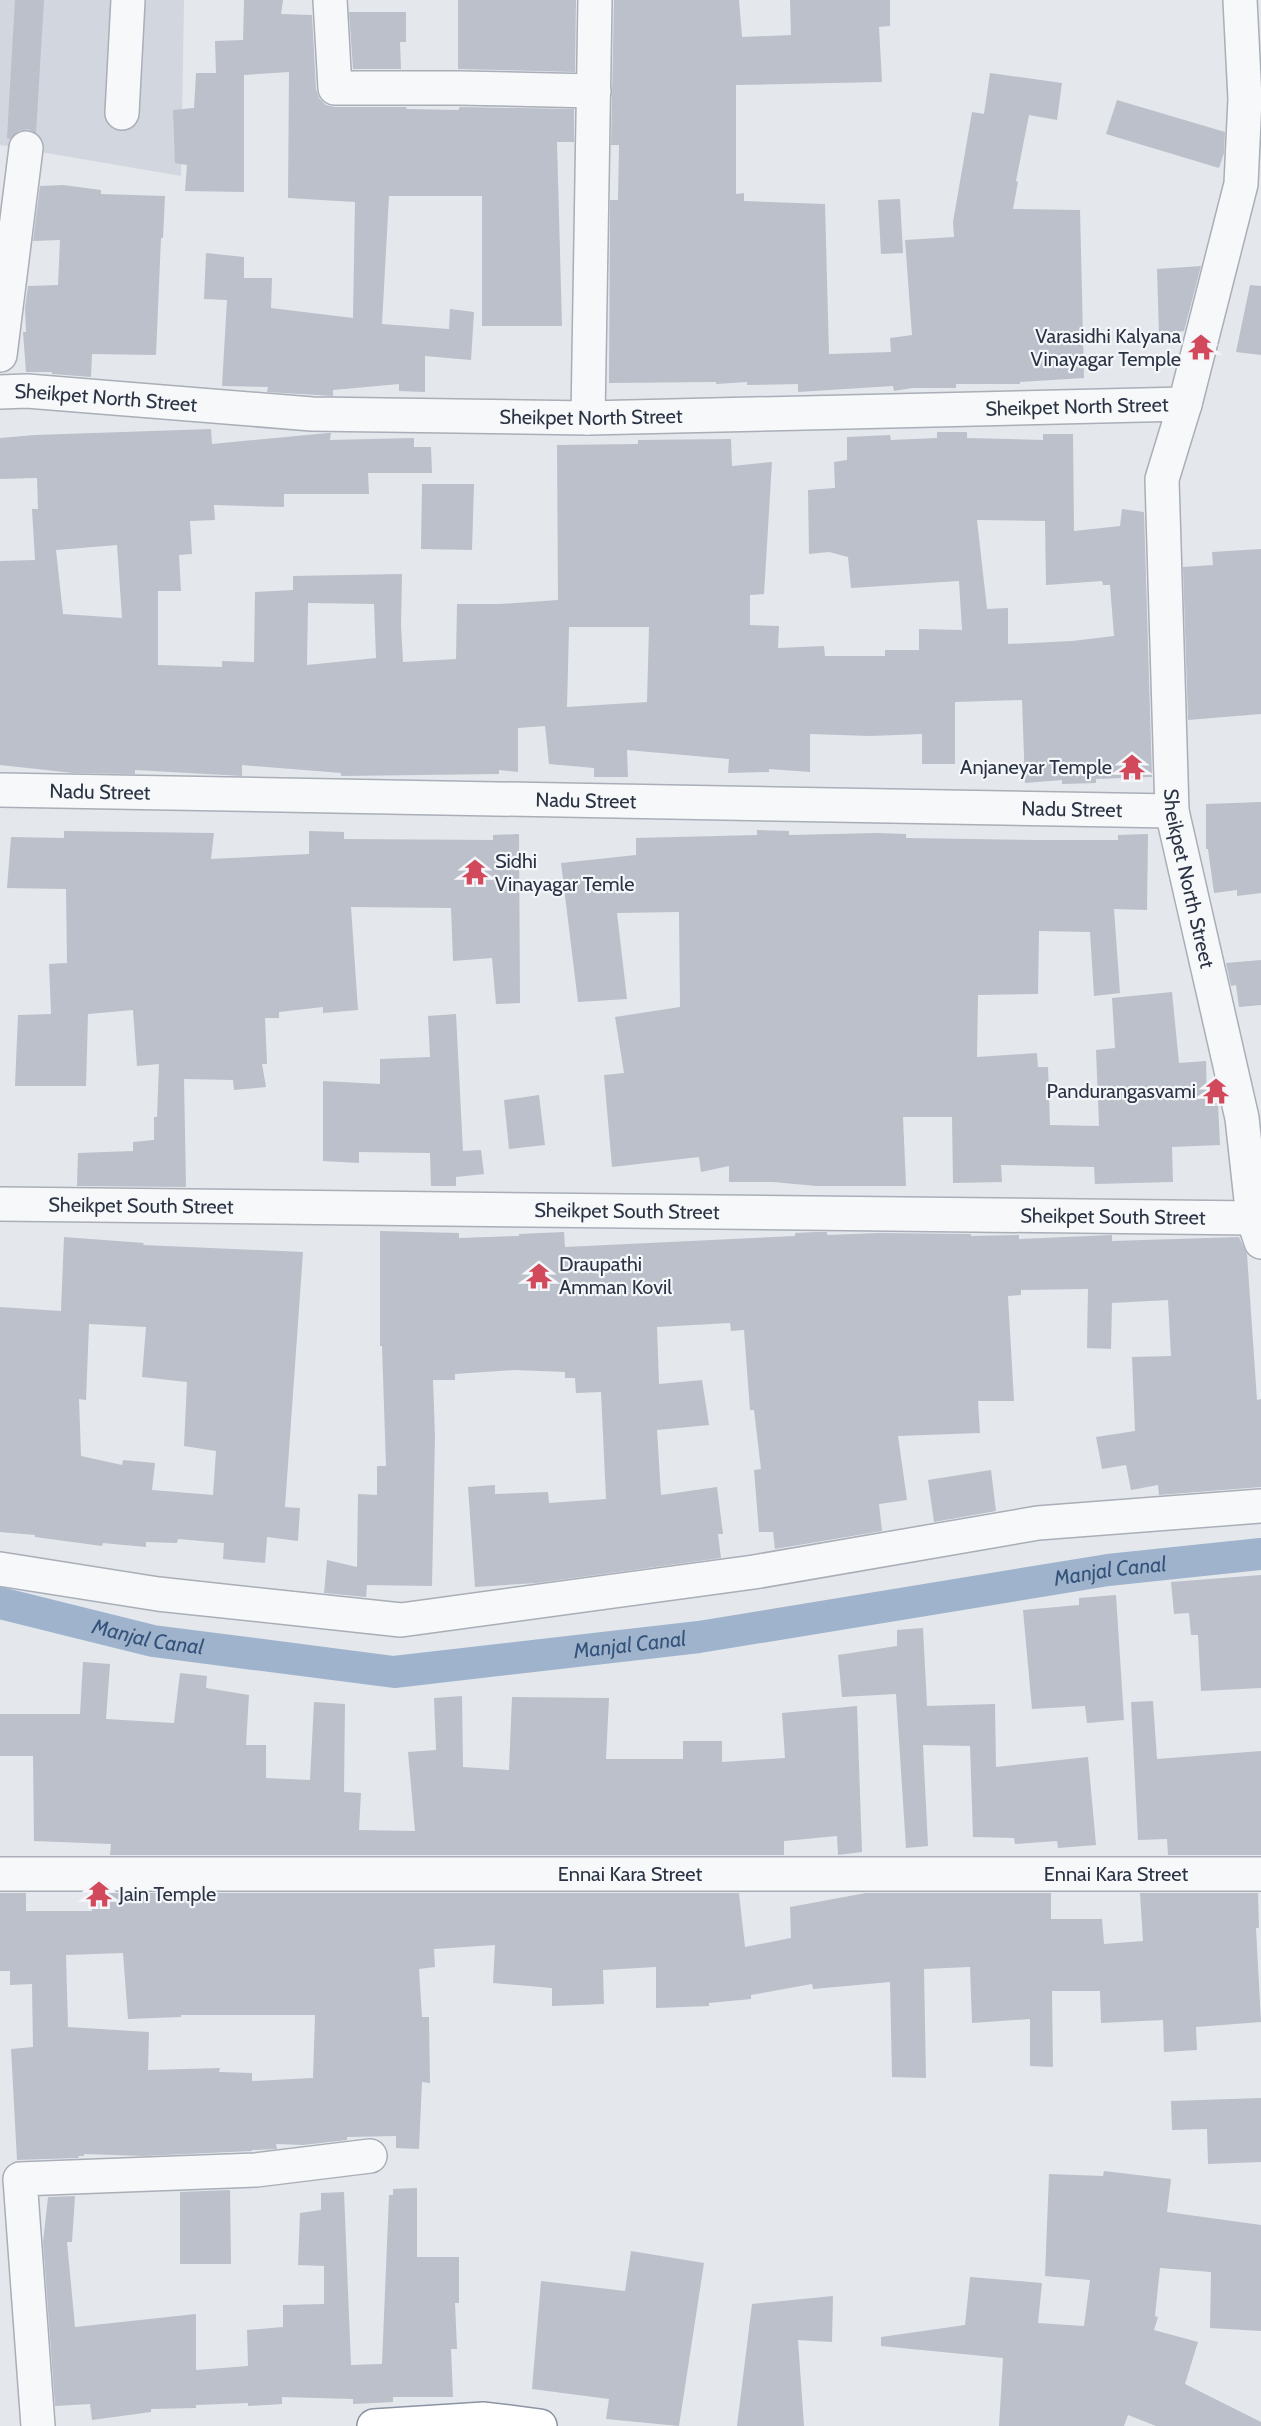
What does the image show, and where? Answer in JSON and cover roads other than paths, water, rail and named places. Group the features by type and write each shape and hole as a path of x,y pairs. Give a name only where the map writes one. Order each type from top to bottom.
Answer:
{"highway":[{"path":"374,2426 484,2419 540,2426"}],"street":[{"path":"122,113 128,0"},
{"path":"330,0 335,88 460,87 594,92"},
{"path":"588,418 595,0"},
{"name":"Sheikpet North Street","path":"1240,0 1251,184 1162,479 1172,810 1251,1117 1257,1230"},
{"path":"0,355 26,148"},
{"name":"Sheikpet North Street","path":"0,392 27,391 312,414 588,418 1185,404"},
{"name":"Nadu Street","path":"0,790 1172,810"},
{"name":"Sheikpet South Street","path":"0,1204 1257,1230"},
{"path":"0,1569 158,1594 401,1620 754,1572 1038,1523 1261,1506"},
{"name":"Ennai Kara Street","path":"0,1874 1261,1874"},
{"path":"38,2426 10,2176 256,2170 370,2156"}],"waterway":[{"name":"Manjal Canal","path":"0,1603 153,1641 394,1672 699,1637 1108,1570 1261,1554"}],"place":[{"name":"Varasidhi Kalyana Vinayagar Temple","path":"1201,347"},
{"name":"Anjaneyar Temple","path":"1132,767"},
{"name":"Sidhi Vinayagar Temle","path":"475,872"},
{"name":"Pandurangasvami","path":"1216,1091"},
{"name":"Draupathi Amman Kovil","path":"539,1276"},
{"name":"Jain Temple","path":"99,1894"}]}
